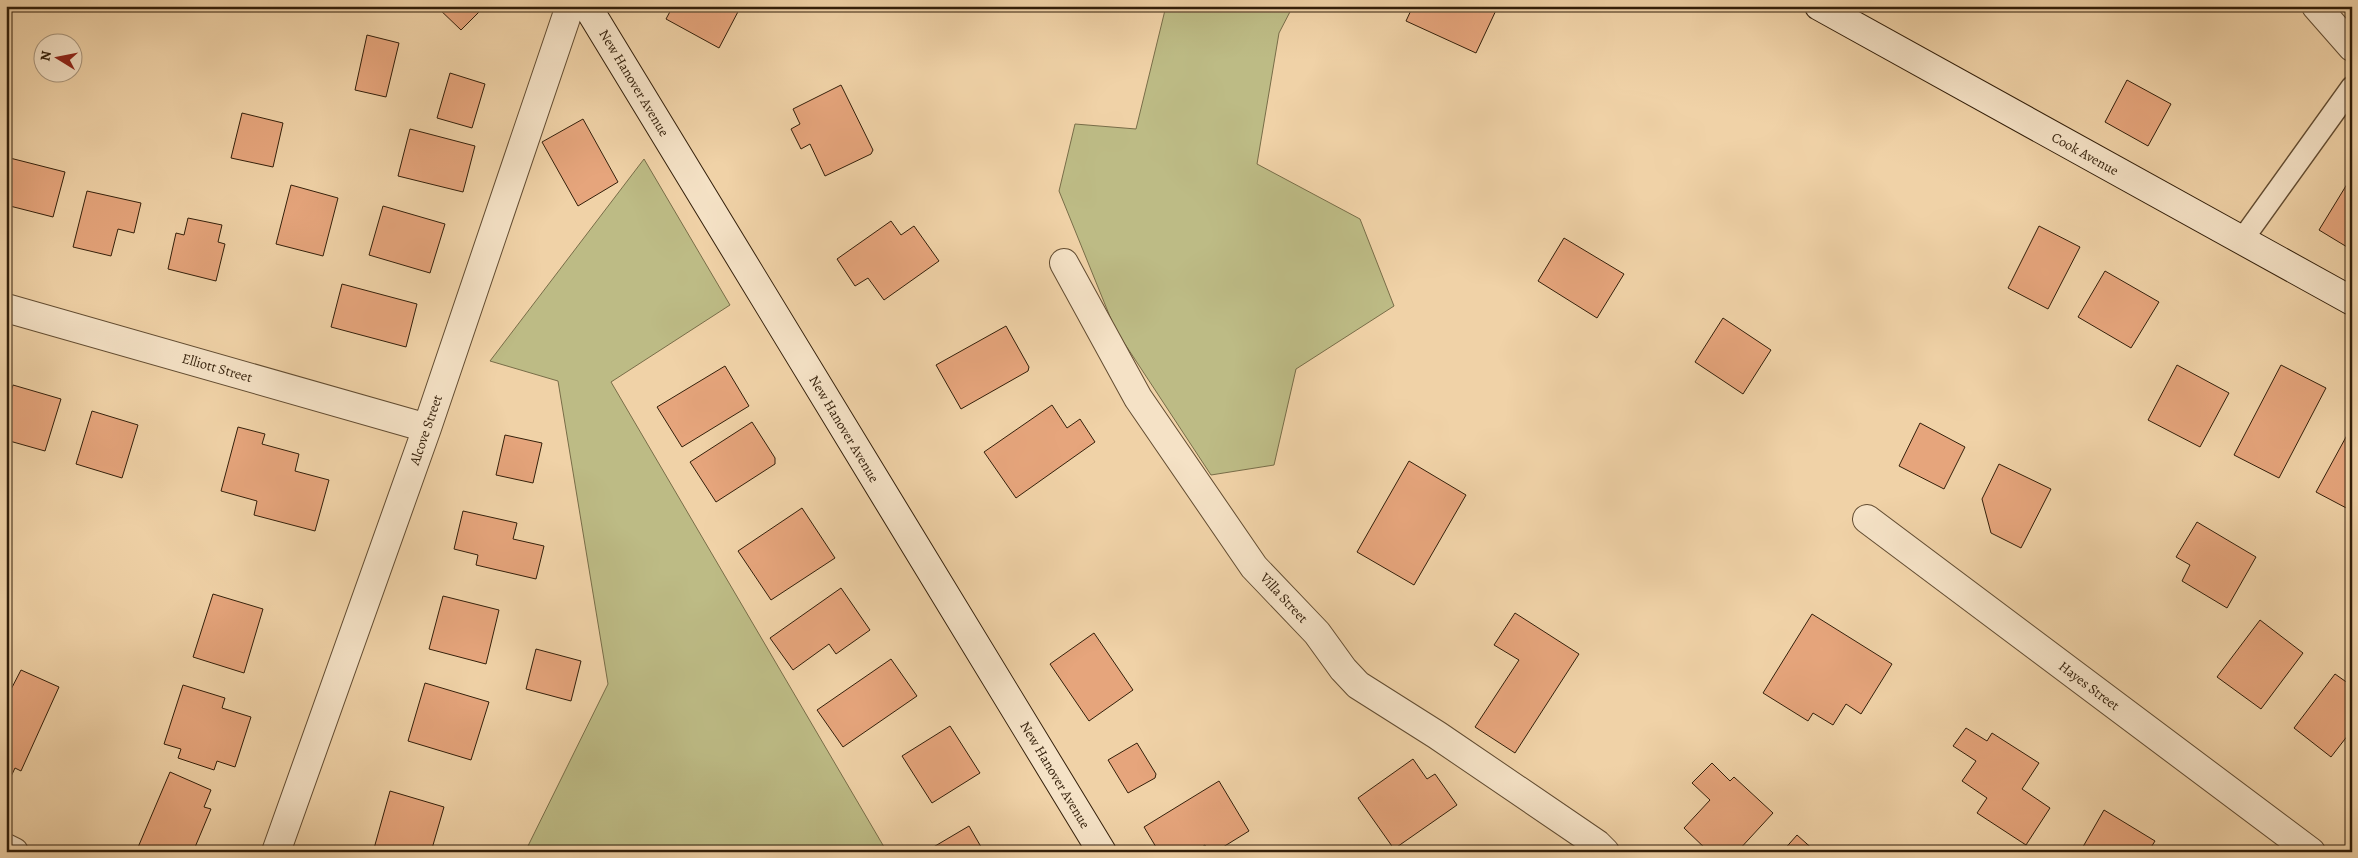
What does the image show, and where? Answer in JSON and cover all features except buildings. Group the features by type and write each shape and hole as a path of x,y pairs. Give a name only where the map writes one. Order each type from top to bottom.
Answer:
{"street":[{"name":"Alcove Street","path":"276,852 427,428 570,6"},
{"name":"New Hanover Avenue","path":"587,6 1102,852"},
{"name":"Cook Avenue","path":"1819,6 2352,301"},
{"path":"2316,6 2352,48"},
{"name":"Villa Street","path":"1064,263 1138,398 1212,503 1254,567 1316,633 1343,669 1358,685 1437,735 1601,848"},
{"name":"Elliott Street","path":"6,308 427,428"},
{"name":"Hayes Street","path":"1868,519 2311,852"},
{"path":"6,848 14,852"}],"lane":[{"path":"2242,240 2352,87"}],"shaded area":[{"path":"1166,6 1293,6 1279,33 1257,164 1360,219 1394,306 1296,369 1274,465 1211,475 1115,329 1059,191 1075,124 1136,129"},
{"path":"644,159 730,305 611,382 887,852 525,852 608,684 558,381 490,361"}]}
